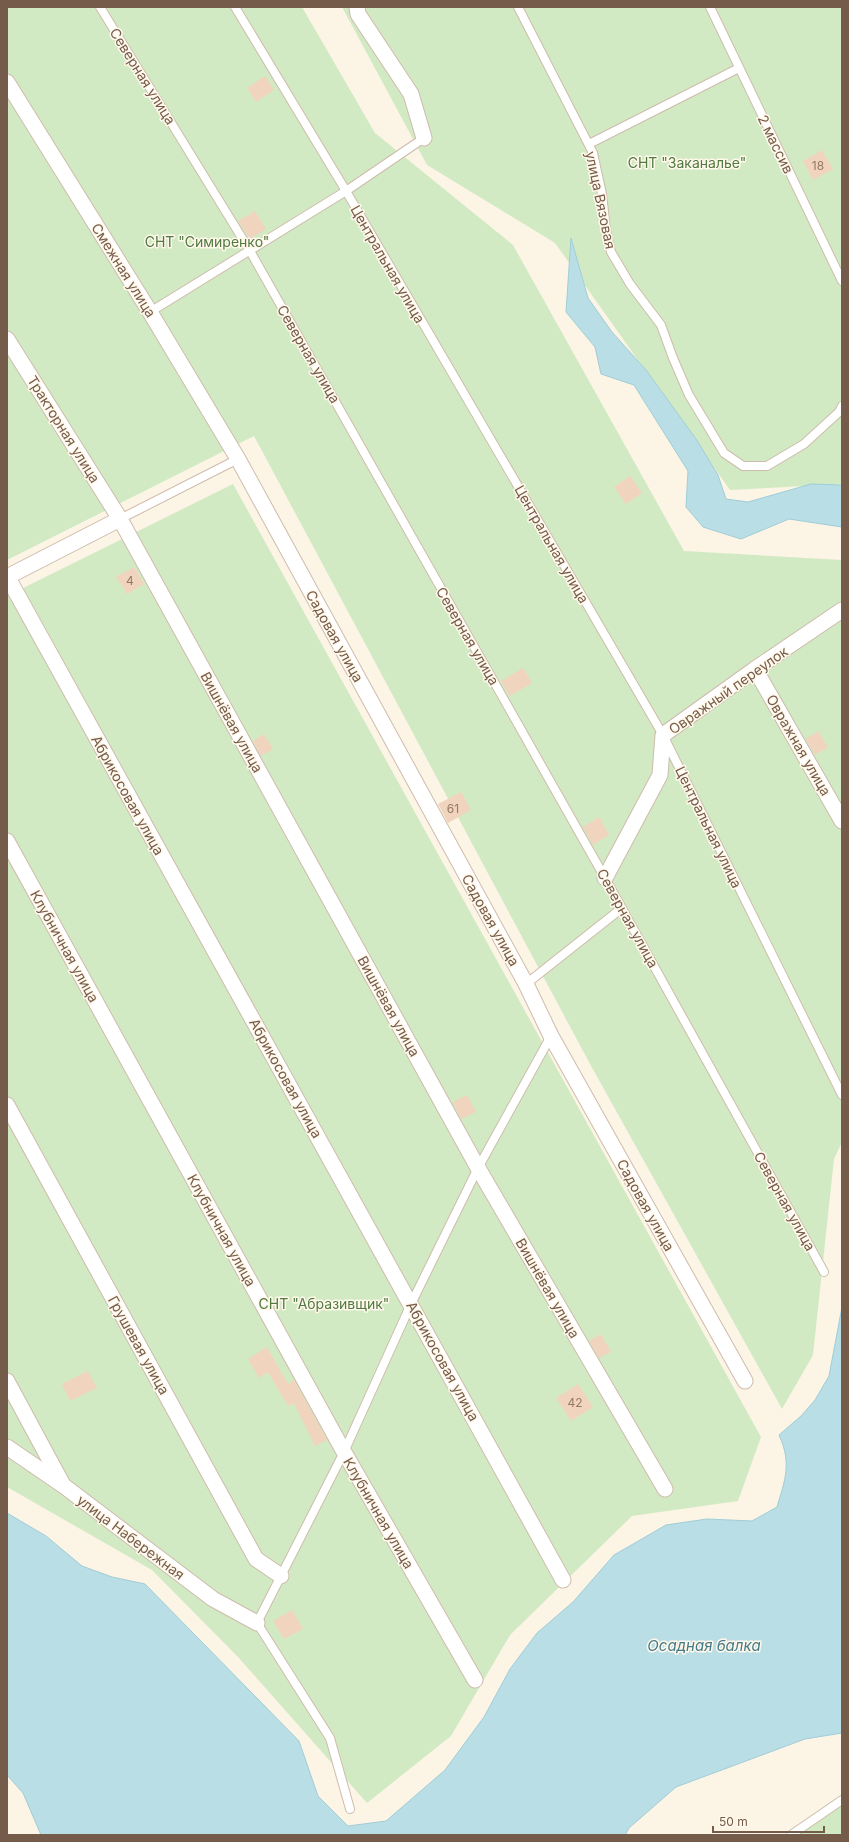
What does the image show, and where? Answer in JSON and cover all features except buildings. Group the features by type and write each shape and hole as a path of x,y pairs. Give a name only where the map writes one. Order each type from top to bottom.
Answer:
{"street":[{"path":"357,7 358,14 411,94 424,138"},
{"name":"Смежная улица","path":"7,82 150,312 238,459"},
{"name":"Тракторная улица","path":"7,339 120,519"},
{"name":"Садовая улица","path":"238,459 526,984 551,1036 745,1381"},
{"path":"7,576 120,519"},
{"name":"Вишнёвая улица","path":"120,519 478,1168 665,1489"},
{"name":"Абрикосовая улица","path":"7,576 563,1580"},
{"name":"Овражный переулок","path":"605,878 660,775 663,735 842,610"},
{"name":"Овражная улица","path":"756,669 842,821"},
{"name":"Клубничная улица","path":"7,841 344,1452 475,1680"},
{"name":"Грушевая улица","path":"7,1105 256,1559 281,1576"},
{"path":"7,1381 64,1486"},
{"name":"улица Набережная","path":"7,1447 64,1486 213,1599 257,1623"}],"lane":[{"name":"Северная улица","path":"100,7 250,251 622,908 824,1272"},
{"name":"Центральная улица","path":"235,7 346,191 663,735 842,1095"},
{"name":"улица Вязовая","path":"518,7 593,153 602,194 606,230 612,252 630,284 662,325 673,358 689,395 724,453 743,466 767,466 804,444 839,412 842,406"},
{"name":"2 массив","path":"710,7 842,281"},
{"path":"589,144 739,68"},
{"path":"150,312 346,191 424,138"},
{"path":"120,519 238,459"},
{"path":"526,984 622,908"},
{"path":"350,1809 330,1738 257,1623 344,1452 411,1304 478,1168 551,1036"},
{"path":"790,1835 842,1800"}],"green space":[{"name":"СНТ \"Симиренко\"","path":"7,7 302,7 375,133 513,245 684,551 842,560 842,1142 834,1159 813,1355 782,1409 590,1064 254,436 7,560"},
{"name":"СНТ \"Заканалье\"","path":"342,7 842,7 842,484 730,490 555,243 427,165"},
{"name":"СНТ \"Абразивщик\"","path":"233,484 761,1437 738,1501 632,1516 510,1635 451,1736 367,1803 238,1657 152,1570 7,1487 7,596"},
{"path":"842,1800 842,1835 794,1835"}],"water":[{"path":"571,238 588,298 612,332 646,370 696,439 718,475 726,499 748,502 811,484 842,485 842,527 789,519 741,539 703,527 686,507 688,471 634,385 601,374 595,347 566,312"},
{"name":"Осадная балка","path":"842,1307 842,1733 805,1739 676,1787 629,1828 625,1835 41,1835 23,1793 7,1775 7,1513 46,1536 82,1566 112,1577 145,1584 299,1741 318,1796 348,1826 386,1821 445,1770 484,1717 510,1669 537,1633 573,1602 614,1555 666,1525 707,1519 752,1521 777,1507 785,1480 786,1471 785,1454 779,1435 801,1416 815,1400 829,1376"}]}
